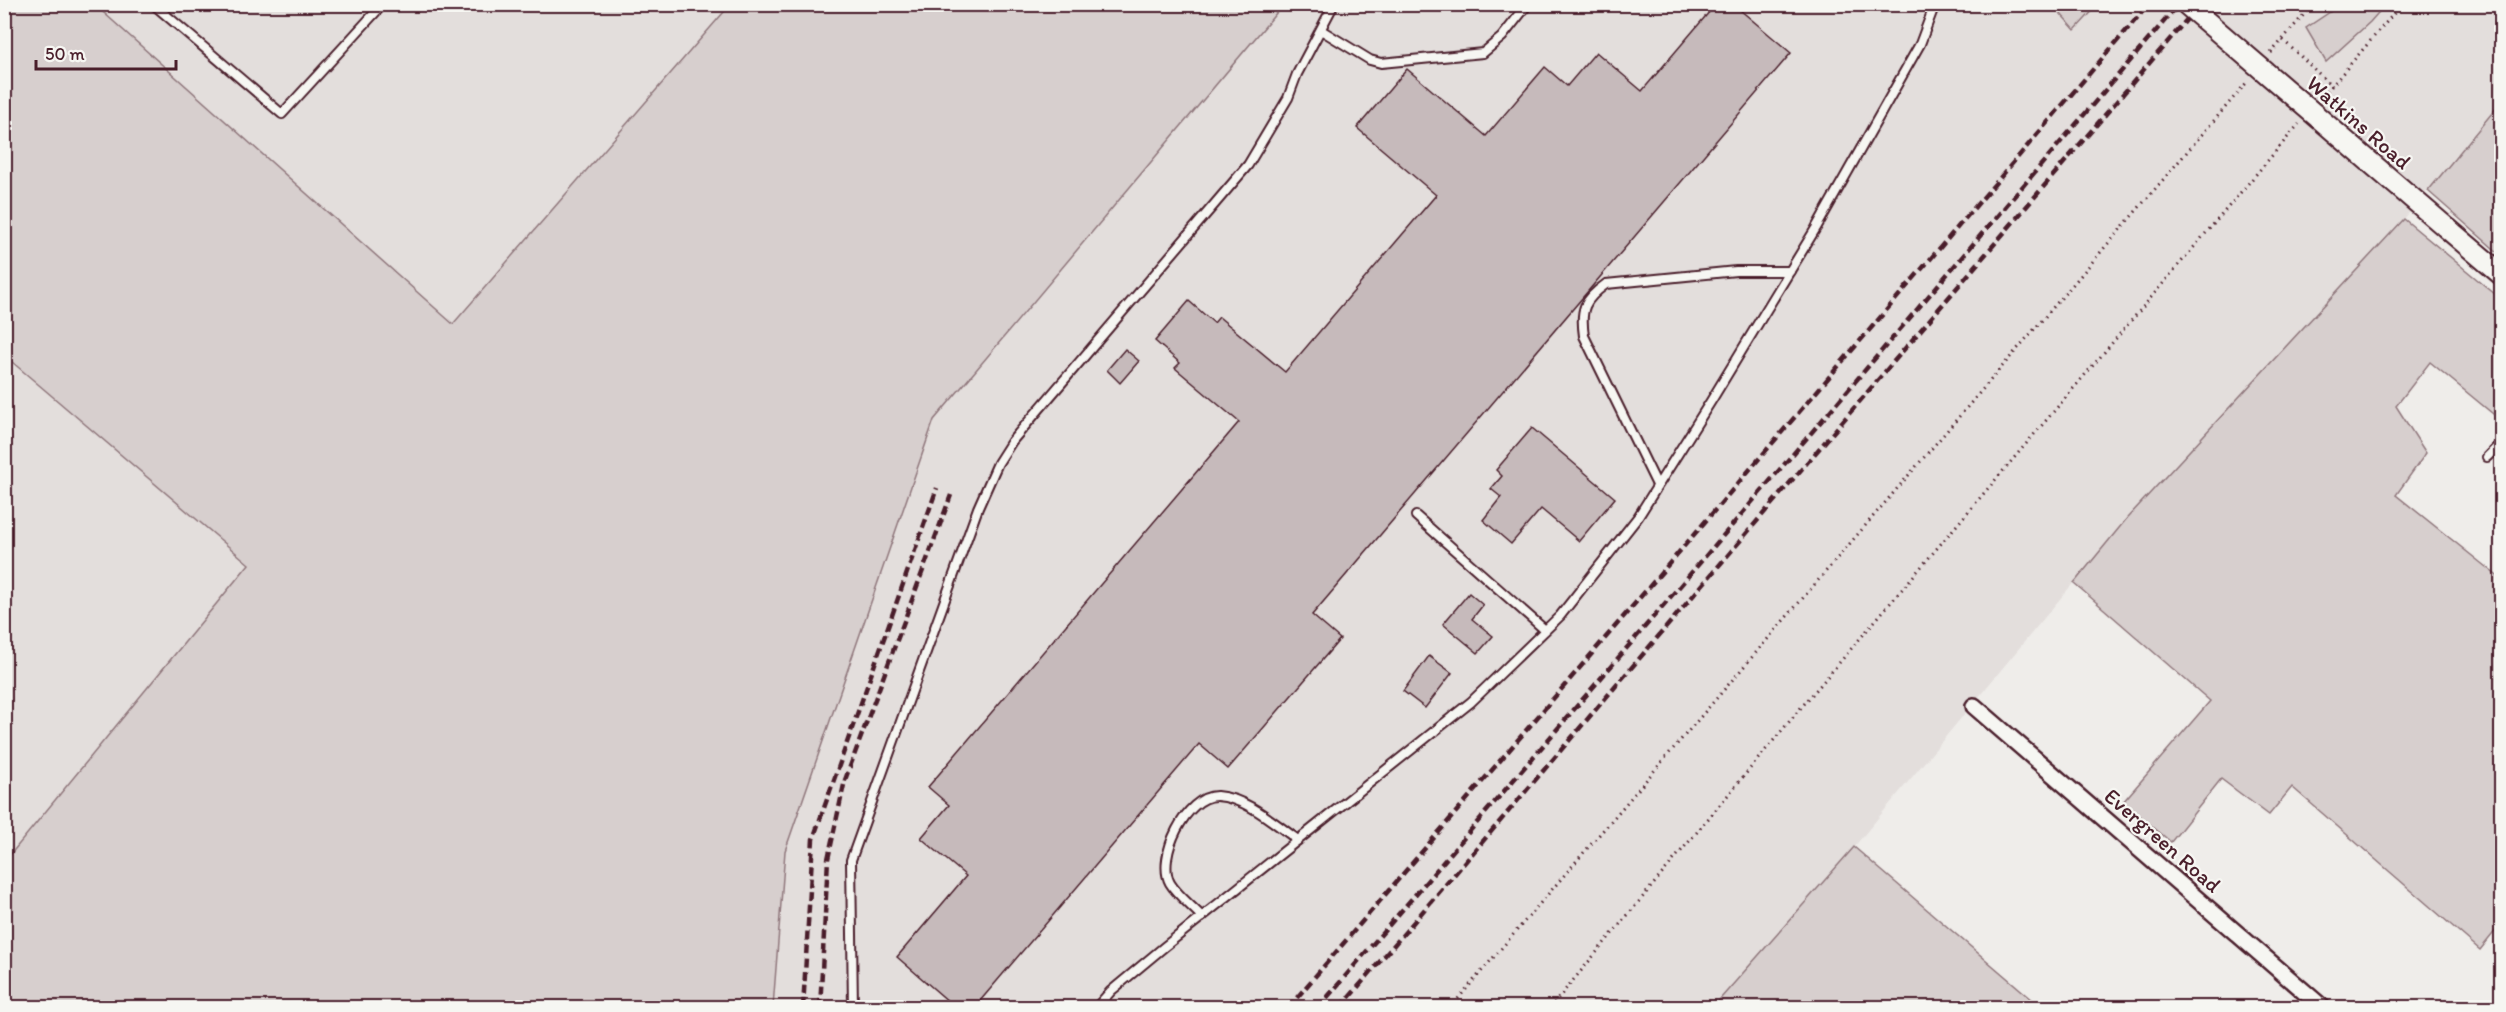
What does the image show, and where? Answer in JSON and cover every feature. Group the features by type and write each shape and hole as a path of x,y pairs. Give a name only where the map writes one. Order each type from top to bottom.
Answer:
{"street":[{"name":"Watkins Road","path":"2186,4 2502,275"},
{"name":"Evergreen Road","path":"1974,706 2323,1008"}],"lane":[{"path":"153,4 282,114 383,4"},
{"path":"853,1008 851,860 953,574 998,463 1012,441 1248,165 1288,98 1297,74 1334,4"},
{"path":"1321,30 1370,60 1381,63 1483,53 1502,37 1528,4"},
{"path":"1096,1008 1111,992 1202,917 1471,702 1560,616 1638,516 1790,270 1920,44 1935,4"},
{"path":"1658,485 1584,336 1581,316 1591,295 1606,284 1736,271 1790,270"},
{"path":"2487,457 2502,442"},
{"path":"1416,516 1545,630"},
{"path":"1202,917 1170,884 1165,864 1170,845 1183,821 1196,804 1216,796 1246,804 1298,840"}],"path":[{"path":"2268,58 2313,4"},
{"path":"2316,104 2402,4"},
{"path":"2283,40 2332,86"},
{"path":"1450,1008 2252,76"},
{"path":"1550,1008 1799,710 2301,122"}],"shaded area":[{"path":"5,4 95,5 453,324 730,5 1283,5 934,420 785,851 773,1007 5,1008 5,861 249,564 5,356"},
{"path":"2053,4 2075,30 2098,5 2501,5 2501,102 2404,219 2128,517 1854,847 1713,1007 773,1008 785,851 934,420 1283,5"},
{"path":"2342,4 2385,5 2370,22 2326,62 2306,28"},
{"path":"95,5 730,5 453,324"},
{"path":"2053,5 2098,5 2075,30"},
{"path":"2501,102 2502,255 2428,191"},
{"path":"2404,219 2501,299 2502,414 2498,418 2430,362 2396,406 2426,453 2396,495 2501,579 2501,924 2480,950 2292,787 2269,815 2221,779 2171,842 2123,802 2210,701 2074,583 2128,517"},
{"path":"5,356 250,564 5,861"},
{"path":"1854,847 2041,1007 1713,1007"}],"building":[{"path":"1716,4 1733,4 1791,53 1312,615 1340,639 1228,769 1199,744 974,1008 956,1008 897,957 966,876 921,838 949,805 928,787 1239,422 1175,368 1180,363 1155,341 1189,301 1214,323 1219,317 1285,372 1436,195 1357,128 1407,69 1486,136 1545,67 1567,86 1596,52 1642,91"},
{"path":"1125,349 1139,361 1120,383 1107,370"},
{"path":"1532,428 1615,498 1579,541 1541,509 1511,544 1483,520 1501,497 1491,489 1502,476 1496,470"},
{"path":"1469,593 1483,605 1472,619 1493,636 1478,653 1443,624"},
{"path":"1429,656 1452,673 1425,708 1403,691"}],"railway":[{"path":"1288,1008 2149,4"},
{"path":"1318,1008 2179,4"},
{"path":"1340,1008 2200,4"},
{"path":"803,1008 813,839 937,488"},
{"path":"820,1008 828,859 845,780 951,495"},
{"path":"939,1008 947,1000"}]}
